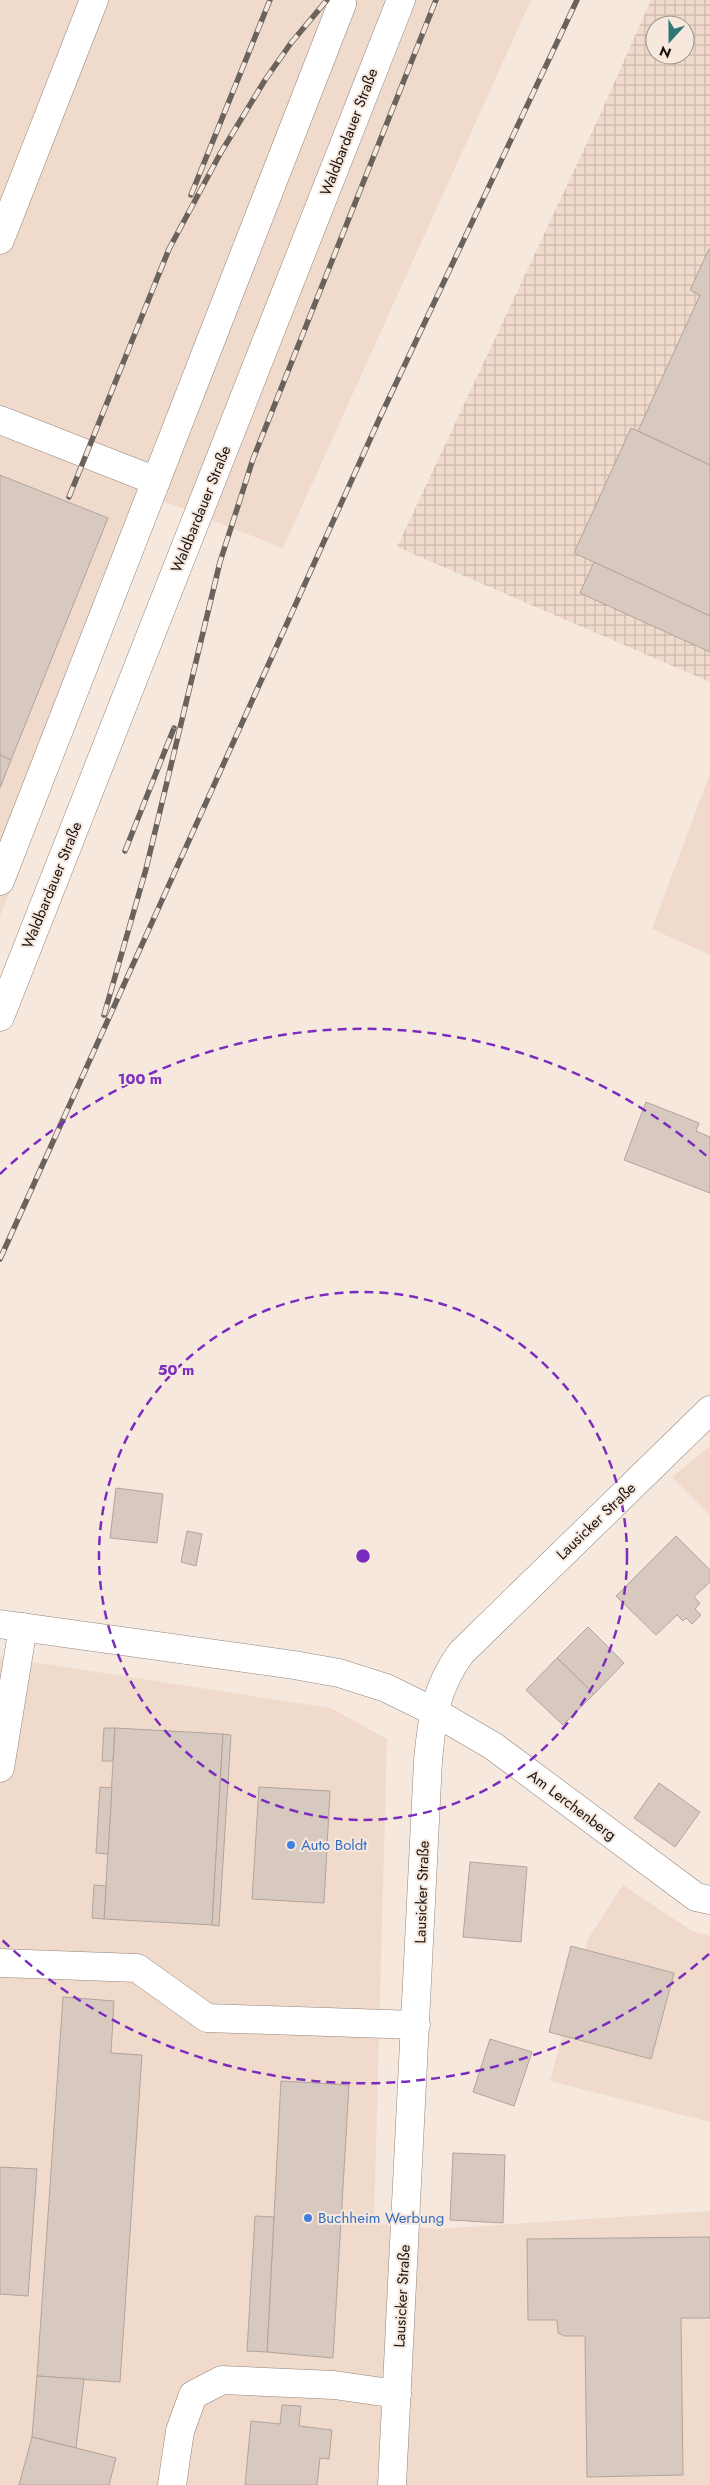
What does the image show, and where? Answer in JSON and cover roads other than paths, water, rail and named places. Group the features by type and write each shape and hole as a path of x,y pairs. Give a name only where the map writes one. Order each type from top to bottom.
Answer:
{"street":[{"path":"0,240 7,203 94,0"},
{"path":"0,880 342,4 338,0"},
{"name":"Waldbardauer Straße","path":"0,1017 401,0"},
{"path":"0,420 156,482"},
{"name":"Lausicker Straße","path":"392,2485 428,1761 433,1711 448,1670 461,1653 710,1410"},
{"path":"0,1768 11,1626"},
{"name":"Am Lerchenberg","path":"11,1626 339,1673 386,1688 433,1711 493,1746 696,1897 710,1900"},
{"path":"0,1963 137,1968 208,2018 416,2025"},
{"path":"172,2485 180,2431 193,2395 222,2380 334,2385 397,2394"}],"railway":[{"path":"191,195 270,0"},
{"path":"69,497 169,249 220,154 265,80 291,43 327,0"},
{"path":"104,1015 146,869 220,562 253,459 436,0"},
{"path":"0,1259 382,413 577,0"},
{"path":"125,851 174,728"}],"place":[{"name":"Auto Boldt","path":"291,1845"},
{"name":"Buchheim Werbung","path":"308,2218"}]}
